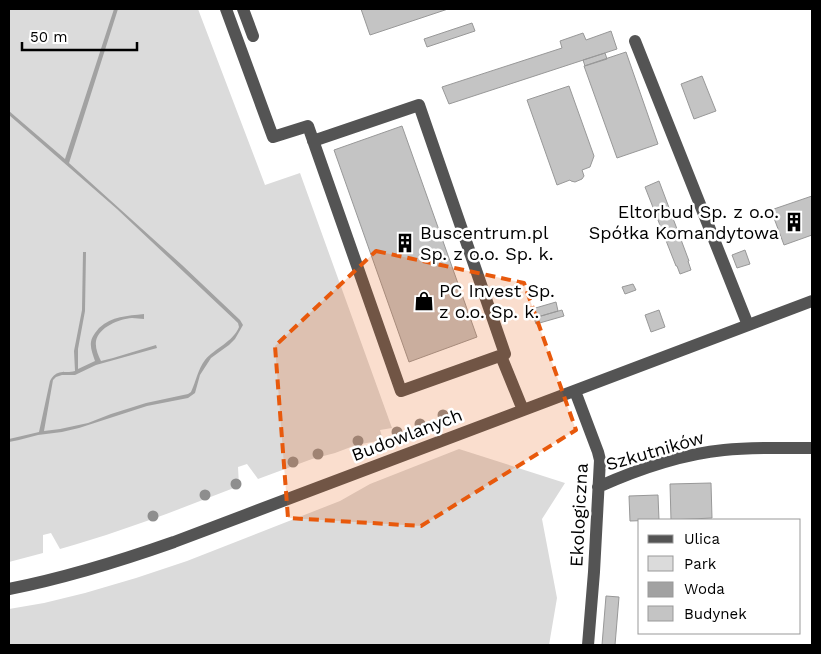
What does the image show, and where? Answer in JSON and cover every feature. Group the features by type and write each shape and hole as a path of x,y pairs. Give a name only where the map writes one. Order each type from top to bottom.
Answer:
{"street":[{"path":"226,9 273,138 308,126 313,141 401,391 505,354 419,105 313,141"},
{"path":"243,9 253,36"},
{"path":"635,42 748,325"},
{"name":"Budowlanych","path":"9,589 74,573 148,551 812,301"},
{"path":"501,356 523,410"},
{"name":"Ekologiczna","path":"575,390 600,460 588,645"},
{"name":"Szkutników","path":"598,487 638,471 687,457 722,450 812,448"}],"highlighted area":[{"path":"376,251 524,283 576,430 421,526 288,518 275,346"}],"green space":[{"path":"9,9 198,9 265,185 300,173 392,428 380,430 383,440 356,445 258,479 247,464 238,467 239,486 128,528 60,549 51,533 43,535 43,553 9,562"},
{"path":"459,449 565,483 542,519 557,598 549,645 9,645 9,609 85,593 187,561 340,501 370,484"}],"water":[{"path":"114,9 118,9 69,163 182,265 243,325 235,339 211,358 200,375 195,393 188,398 147,406 79,428 9,442 9,439 39,432 50,381 55,374 75,371 74,351 82,310 83,252 86,252 85,311 78,349 78,369 95,361 91,342 99,328 109,321 120,317 144,314 144,319 132,318 121,320 101,332 96,344 101,361 156,345 157,348 96,365 75,375 56,377 53,380 44,431 88,423 146,403 188,394 191,392 205,360 233,337 239,327 238,323 117,209 9,115 9,111 65,159"}],"building":[{"path":"361,9 448,9 370,35"},
{"path":"472,23 475,31 427,47 424,39"},
{"path":"611,31 617,49 449,104 442,87 562,48 560,41 583,33 586,40"},
{"path":"626,52 658,144 617,158 584,66"},
{"path":"605,53 607,59 585,66 583,60"},
{"path":"702,76 716,111 694,119 681,84"},
{"path":"569,86 594,156 590,167 582,170 584,176 582,179 575,182 570,180 557,185 527,100"},
{"name":"Buscentrum.pl Sp. z o.o. Sp. k.","path":"402,126 477,337 409,362 334,150"},
{"path":"659,181 689,261 691,270 680,274 645,187"},
{"name":"Eltorbud Sp. z o.o. Spółka Komandytowa","path":"812,196 812,235 784,245 771,210"},
{"path":"745,250 750,264 737,268 732,255"},
{"path":"633,284 636,290 625,294 622,287"},
{"path":"556,302 558,311 534,318 532,309"},
{"path":"562,310 564,316 536,324 534,318"},
{"path":"659,310 665,327 651,332 645,315"},
{"path":"711,483 712,518 671,519 670,484"},
{"path":"658,495 659,519 630,521 629,496"},
{"path":"606,596 619,597 615,645 602,645"}],"place":[{"name":"Eltorbud Sp. z o.o. Spółka Komandytowa","path":"794,222"},
{"name":"Buscentrum.pl Sp. z o.o. Sp. k.","path":"405,243"},
{"name":"PC Invest Sp. z o.o. Sp. k.","path":"424,301"}]}
